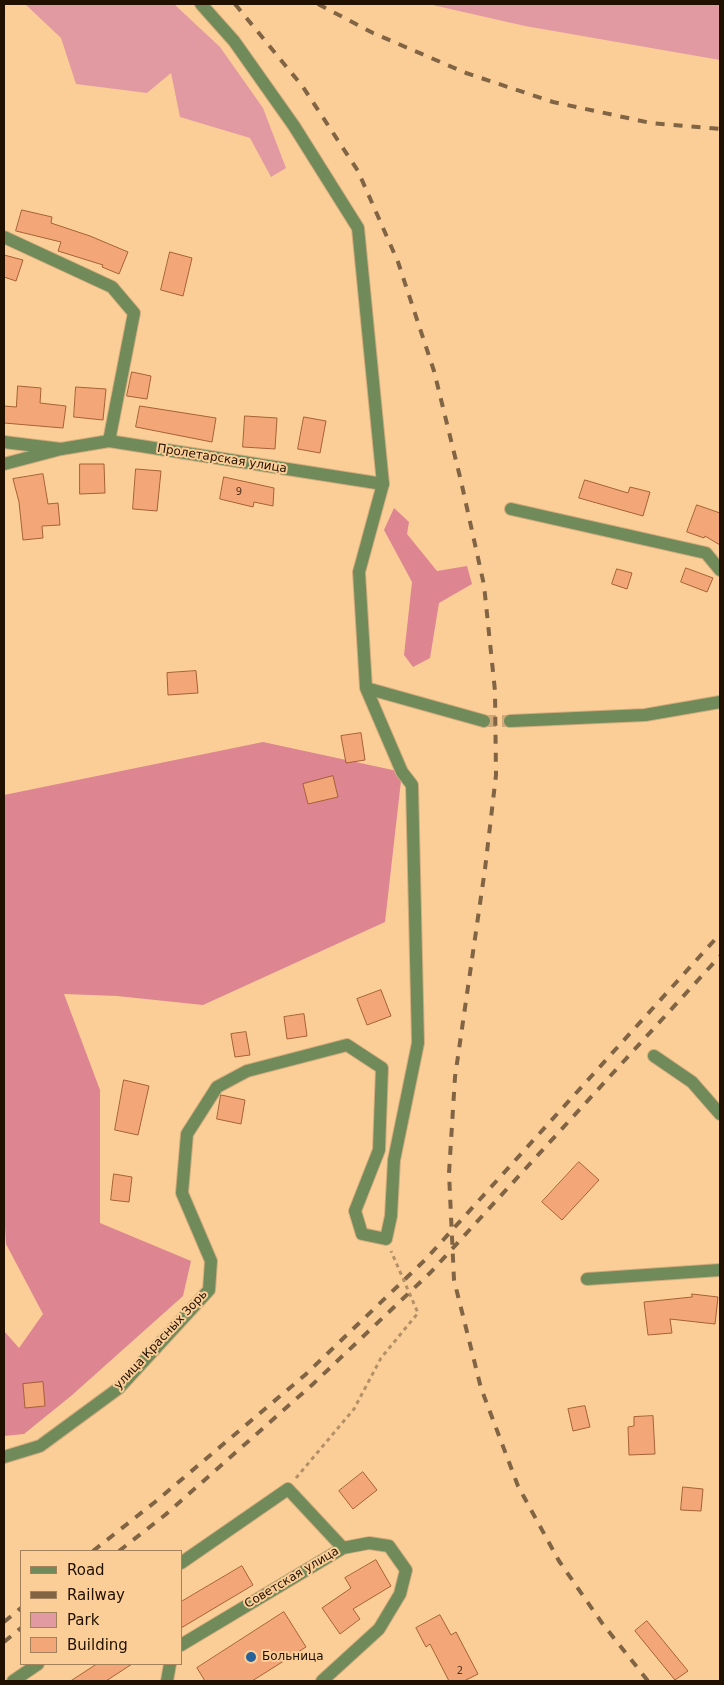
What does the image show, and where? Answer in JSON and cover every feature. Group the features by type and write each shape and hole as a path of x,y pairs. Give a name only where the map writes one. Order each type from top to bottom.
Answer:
{"street":[{"path":"201,4 234,41 294,126 358,228 383,484 359,572 366,688 402,772 412,785 418,1043 394,1160 391,1216 386,1238"},
{"path":"4,237 112,286 134,312 109,441"},
{"name":"Пролетарская улица","path":"4,464 60,450 109,441 383,484"},
{"name":"Пролетарская улица","path":"4,442 60,450"},
{"path":"511,509 706,553 720,570"},
{"path":"366,688 484,721"},
{"path":"510,721 645,715 720,702"},
{"name":"улица Красных Зорь","path":"4,1457 40,1446 119,1388 209,1290 212,1261 182,1193 187,1134 217,1087 247,1071 347,1046 382,1068 379,1150 355,1211 362,1234 386,1238"},
{"path":"654,1056 692,1082 720,1114"},
{"path":"587,1279 720,1270"},
{"path":"182,1562 288,1489 342,1548"},
{"name":"Советская улица","path":"182,1644 342,1548 369,1543 389,1546 406,1570 400,1594 379,1629 322,1681"},
{"path":"13,1681 37,1665"},
{"path":"167,1681 170,1665"}],"path":[{"path":"288,1489 354,1410 381,1358 418,1313 386,1238"}],"green space":[{"path":"25,4 174,4 220,47 263,108 286,168 271,177 250,138 180,117 171,73 147,93 76,84 61,38"},
{"path":"428,4 720,4 720,60 525,26"}],"shaded area":[{"path":"394,508 409,522 407,534 437,571 467,566 472,584 439,603 430,658 413,667 404,655 412,582 384,530"},
{"path":"263,742 402,772 385,922 203,1005 117,996 64,994 100,1090 100,1223 191,1261 183,1296 71,1396 24,1434 4,1436 4,1331 19,1348 43,1314 6,1244 4,1209 4,795"}],"building":[{"path":"22,210 52,217 51,223 90,236 128,252 119,274 102,267 103,265 58,251 61,242 16,231"},
{"path":"170,252 192,258 183,296 161,290"},
{"path":"4,255 23,260 16,281 4,277"},
{"path":"132,372 151,376 147,399 127,396"},
{"path":"18,386 41,388 40,403 66,406 63,428 4,423 4,406 16,407"},
{"path":"76,387 106,389 103,420 74,417"},
{"path":"140,406 216,418 212,442 136,427"},
{"path":"245,416 277,418 275,449 243,447"},
{"path":"304,417 326,421 320,453 298,449"},
{"path":"80,464 104,464 105,493 80,494"},
{"path":"136,469 161,471 157,511 133,509"},
{"path":"43,474 48,504 58,503 60,525 42,526 43,538 23,540 19,502 13,479"},
{"path":"224,477 274,488 273,506 254,502 253,507 220,499"},
{"path":"585,480 628,493 630,487 650,492 643,516 579,498"},
{"path":"697,505 720,513 720,545 705,536 704,538 687,532"},
{"path":"686,568 713,578 707,592 681,582"},
{"path":"617,569 632,573 627,589 612,584"},
{"path":"196,671 198,693 168,695 167,673"},
{"path":"361,733 365,760 346,763 341,736"},
{"path":"333,776 338,797 308,804 303,784"},
{"path":"381,990 391,1016 367,1025 357,999"},
{"path":"304,1014 307,1036 287,1039 284,1017"},
{"path":"246,1032 250,1055 235,1057 231,1034"},
{"path":"124,1080 149,1086 138,1135 115,1130"},
{"path":"221,1095 245,1100 241,1124 217,1119"},
{"path":"579,1162 599,1180 562,1220 542,1202"},
{"path":"114,1174 132,1177 129,1202 111,1200"},
{"path":"692,1294 718,1297 715,1324 670,1319 672,1333 648,1335 644,1302 692,1297"},
{"path":"43,1382 45,1406 25,1408 23,1384"},
{"path":"585,1406 590,1427 573,1431 568,1409"},
{"path":"653,1416 655,1454 629,1455 628,1427 634,1426 634,1417"},
{"path":"363,1472 377,1490 353,1509 339,1491"},
{"path":"683,1487 703,1489 701,1511 681,1510"},
{"name":"Больница","path":"376,1560 391,1586 353,1609 360,1619 340,1634 322,1608 351,1588 345,1578"},
{"path":"242,1566 253,1585 182,1627 182,1601"},
{"name":"Больница","path":"284,1612 306,1647 252,1681 205,1681 197,1668"},
{"path":"440,1615 451,1635 456,1632 478,1674 464,1681 449,1681 430,1644 426,1647 416,1628"},
{"path":"647,1621 688,1671 675,1680 635,1631"},
{"path":"95,1665 130,1665 106,1681 71,1681"}],"tunnel":[{"path":"484,721 510,721"}],"railway":[{"path":"235,4 303,87 358,171 398,262 434,371 484,585 495,691 496,775 485,869 455,1077 449,1173 454,1280 481,1388 518,1486 559,1561 602,1623 648,1681"},
{"path":"318,4 373,33 466,73 553,102 651,123 720,129"},
{"path":"94,1550 155,1502 305,1375 425,1260 720,934"},
{"path":"120,1550 165,1515 313,1384 431,1272 720,956"},
{"path":"4,1622 20,1609"},
{"path":"4,1642 20,1629"}],"place":[{"name":"Больница","path":"251,1657"}]}
